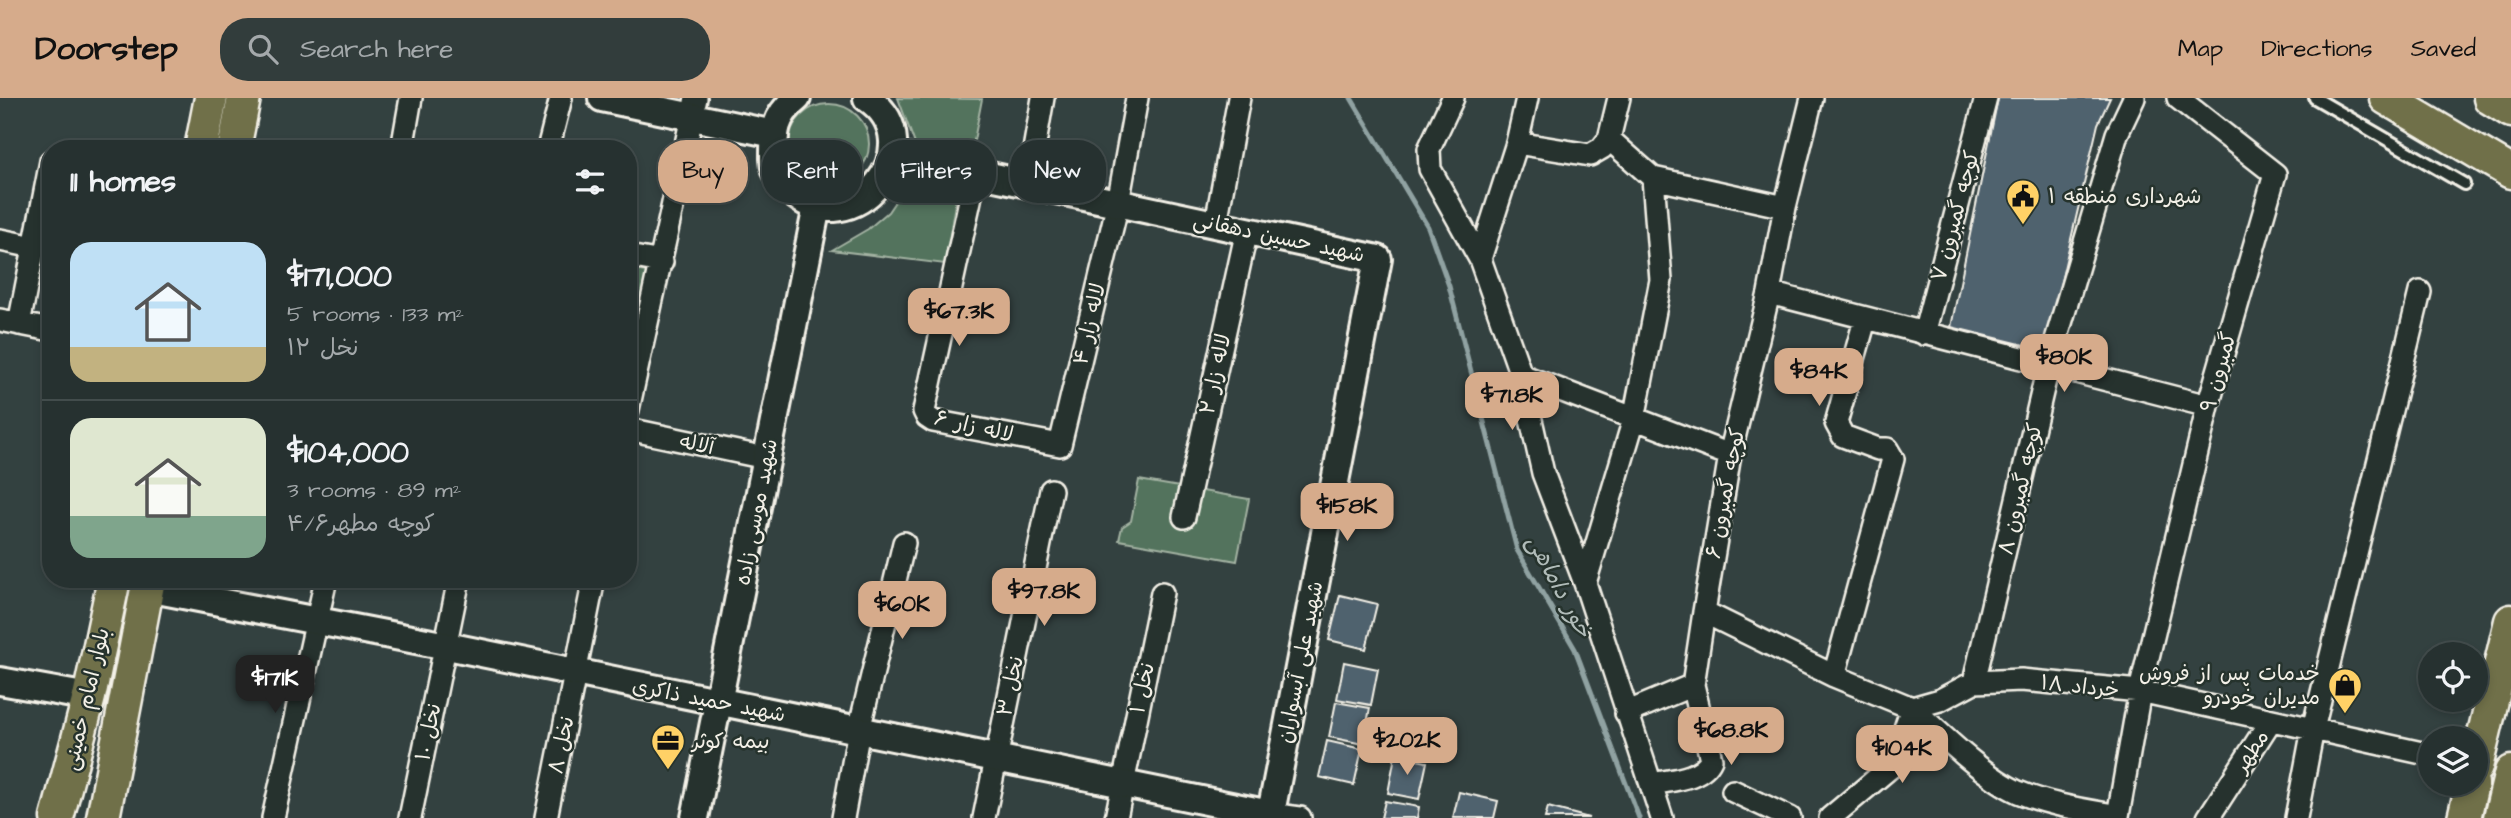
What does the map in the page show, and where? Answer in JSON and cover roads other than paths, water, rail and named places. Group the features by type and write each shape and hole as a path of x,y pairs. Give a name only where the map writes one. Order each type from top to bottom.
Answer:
{"main road":[{"path":"203,140 211,98"},
{"path":"236,140 244,98"},
{"path":"2386,98 2511,172"},
{"path":"2490,98 2511,111"},
{"name":"بلوار امام خمینی","path":"57,818 89,697 112,588"},
{"name":"بلوار امام خمینی","path":"103,818 152,588"},
{"path":"2485,726 2511,621"},
{"path":"2500,818 2511,773"},
{"path":"2465,818 2470,796"}],"street":[{"path":"404,140 411,98"},
{"path":"550,140 561,98"},
{"path":"601,98 694,108 774,134"},
{"path":"797,98 786,107 775,125 774,165 783,183 798,198 817,206 838,208 858,202 876,187"},
{"path":"867,98 885,118 892,140"},
{"name":"لاله زار ۴","path":"1060,444 1118,203 1137,98"},
{"path":"1216,223 1239,98"},
{"path":"1452,98 1429,149 1430,169 1480,259 1521,375 1543,473 1585,583 1662,818"},
{"path":"1480,259 1517,143 1527,98"},
{"path":"1517,143 1590,155 1602,148 1609,139 1619,98"},
{"name":"کوچه گمبرون ۶","path":"1693,685 1730,455 1812,98"},
{"name":"کوچه گمبرون ۷","path":"1924,334 1986,98"},
{"name":"کوچه گمبرون ۸","path":"1974,682 2048,367 2117,134 2134,98"},
{"name":"گمبرون ۹","path":"1912,708 1973,762 2017,791 2073,808 2118,816 2140,691 2208,406 2275,174 2178,98"},
{"path":"1034,140 1039,99"},
{"path":"637,372 694,108"},
{"path":"1609,139 1653,178 1785,207"},
{"path":"1585,583 1634,419 1661,280 1653,178"},
{"name":"شهید حسین دهقانی","path":"1106,200 1378,259"},
{"name":"لاله زار ۶","path":"969,203 924,411 933,421 1060,444"},
{"path":"42,206 34,247 10,322 42,328"},
{"name":"شهید موسی زاده","path":"695,818 817,206"},
{"name":"لاله زار ۲","path":"1184,517 1247,230"},
{"path":"0,240 34,247"},
{"path":"637,258 662,262"},
{"name":"شهید علی آبسواران","path":"1270,816 1378,259"},
{"path":"2297,818 2313,729 2420,292"},
{"path":"1769,293 1865,320 2208,406"},
{"path":"1834,676 1893,459 1887,449 1878,449 1843,436 1836,423 1865,320"},
{"path":"1521,375 1730,455"},
{"name":"آلاله","path":"637,431 766,458"},
{"name":"نخل ۳","path":"984,818 1051,490"},
{"path":"843,818 859,730 904,543"},
{"name":"شهید حمید ذاکری","path":"178,588 318,622 995,757 1270,816"},
{"path":"273,818 324,588"},
{"name":"نخل ۱۰","path":"410,818 458,588"},
{"name":"نخل ۸","path":"546,818 592,588"},
{"name":"نخل ۱","path":"1116,818 1162,593"},
{"path":"1704,612 1834,676 1912,708 1940,700 1974,682"},
{"name":"خرداد ۱۸","path":"1974,682 2021,680 2140,691 2418,752"},
{"path":"0,681 89,697"},
{"path":"1626,713 1693,685 1711,759 1707,768 1699,773 1651,784"},
{"path":"1830,818 1892,766 1912,708"},
{"name":"مطهر","path":"2208,818 2271,720"},
{"path":"1733,791 1790,818"},
{"path":"1270,816 1300,818"}],"lane":[{"path":"2315,98 2464,184"}],"waterway":[{"name":"خور داماهی","path":"1351,98 1428,227 1449,286 1517,550 1575,649 1639,818"}],"place":[{"name":"شهرداری منطقه ۱","path":"2023,226"},
{"name":"خدمات پس از فروش مدیران خودرو","path":"2345,715"},
{"name":"بیمه کوثر","path":"668,771"}]}
